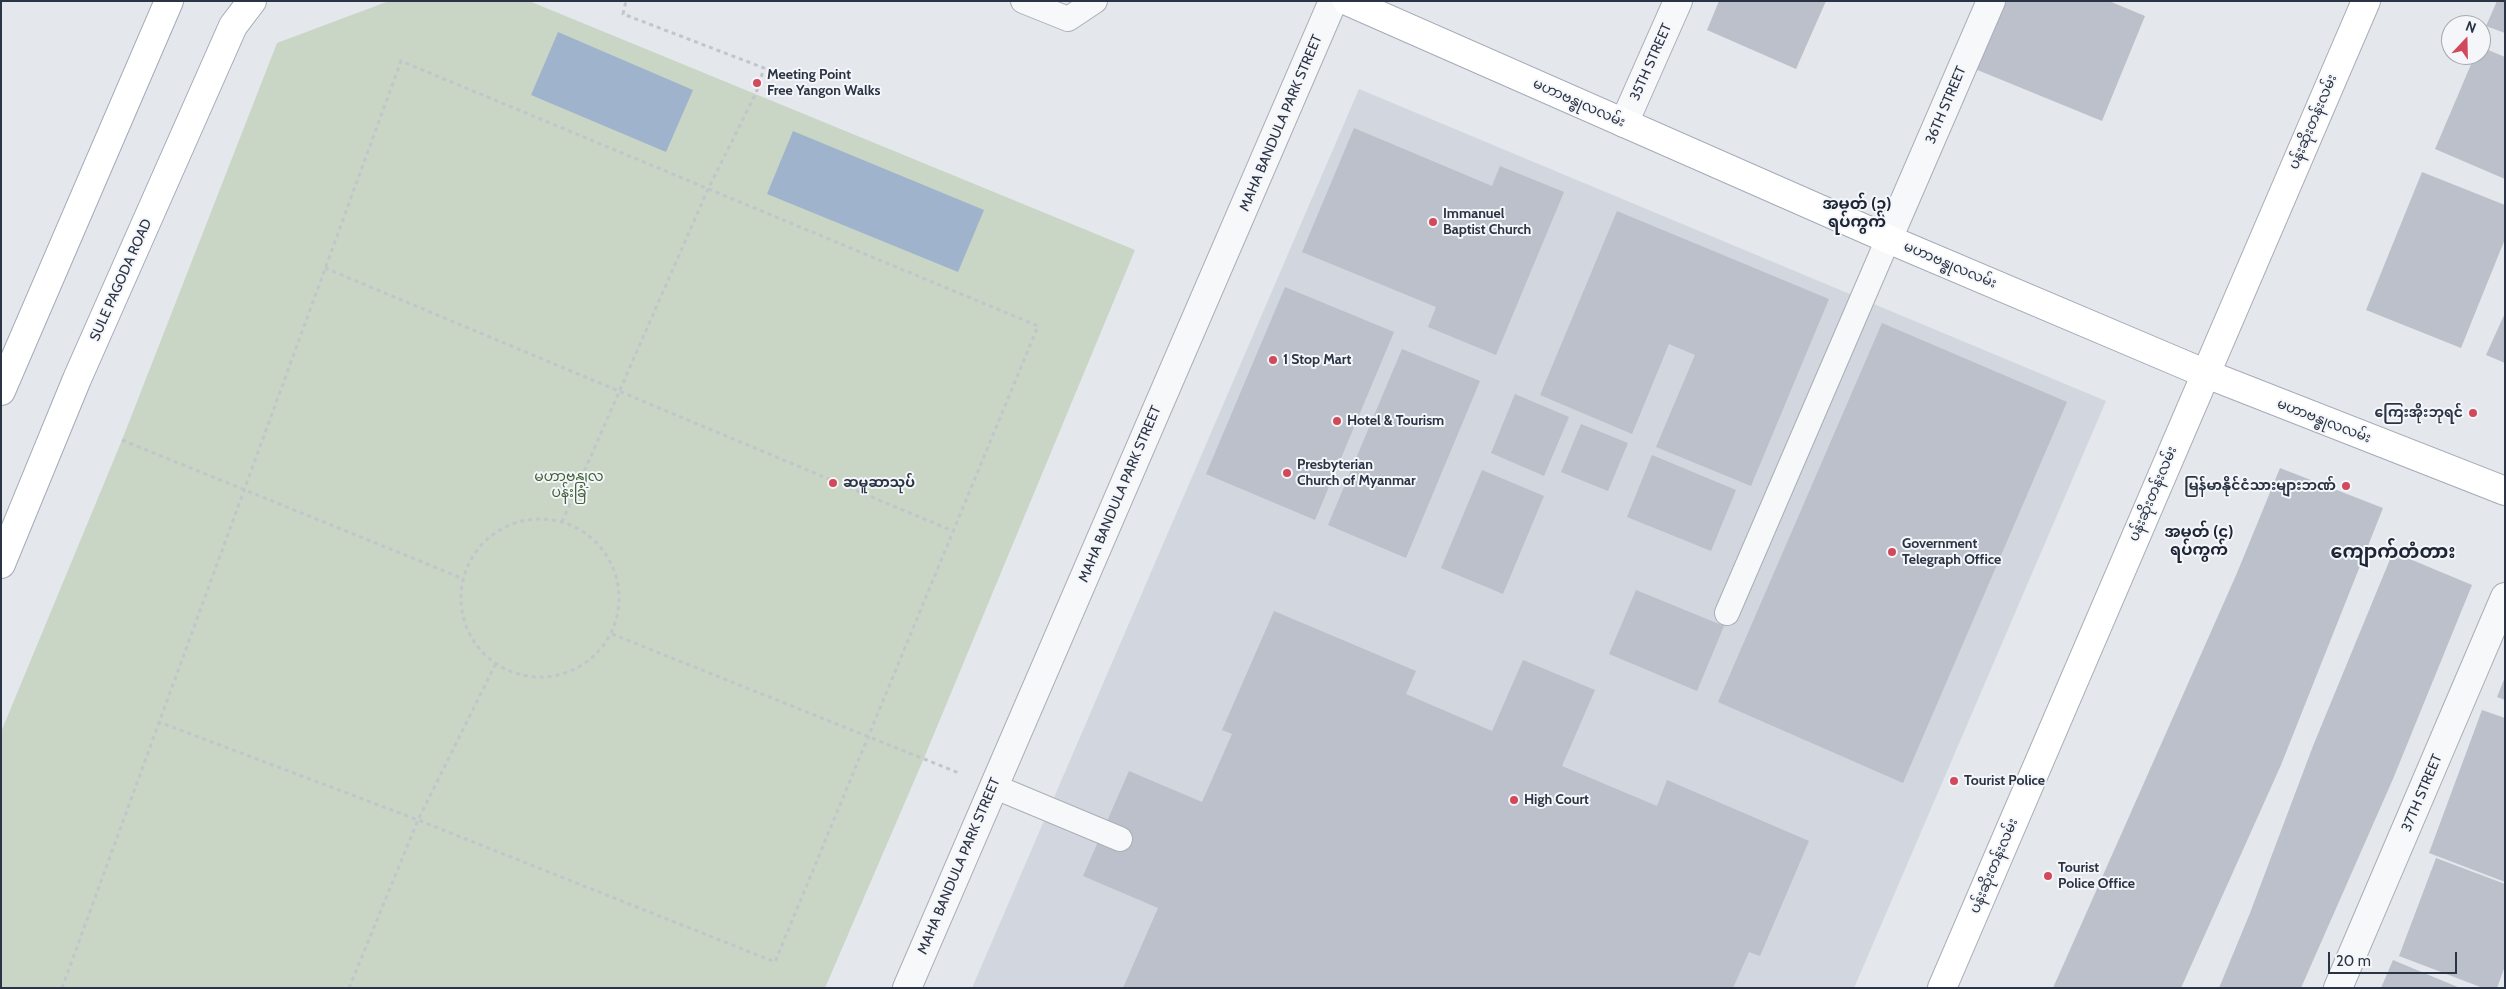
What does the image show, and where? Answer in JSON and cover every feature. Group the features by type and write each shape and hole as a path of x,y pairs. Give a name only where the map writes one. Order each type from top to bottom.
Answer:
{"main road":[{"path":"1,391 169,1"},
{"name":"SULE PAGODA ROAD","path":"1,564 77,379 233,26 252,1"},
{"name":"မဟာဗန္ဓုလလမ်း","path":"1347,1 1888,239 2204,374 2505,492"},
{"name":"ပန်းဆိုးတန်းလမ်း","path":"1942,988 2204,374 2366,1"}],"street":[{"name":"MAHA BANDULA PARK STREET","path":"907,988 1333,1"},
{"name":"35TH STREET","path":"1624,123 1678,1"},
{"name":"36TH STREET","path":"1888,239 1991,1"},
{"name":"37TH STREET","path":"2338,988 2505,597"}],"lane":[{"path":"1023,1 1068,19 1095,1"},
{"path":"1727,613 1888,239"},
{"path":"993,786 1120,839"}],"path":[{"path":"562,522 708,189 756,93 764,68 623,14 626,1"},
{"path":"62,988 159,722 325,268 401,61 1038,326 775,962 418,820 159,722"},
{"path":"325,268 952,531"},
{"path":"122,440 464,578"},
{"path":"525,519 551,519 576,527 597,542 612,563 620,587 619,613 612,634 592,658 570,672 543,677 517,674 496,663 474,642 463,618 460,592 464,578 467,566 481,544 501,528 525,519"},
{"path":"612,634 993,786"},
{"path":"349,988 418,820 496,663"}],"shaded area":[{"path":"1359,89 2106,401 1854,988 972,988"}],"green space":[{"name":"မဟာဗန္ဓုလ ပန်းခြံ","path":"389,1 529,1 1135,250 924,758 825,988 1,988 1,732 122,440 277,43"}],"water":[{"path":"558,32 693,90 666,152 531,95"},
{"path":"793,131 984,210 958,272 767,194"}],"building":[{"path":"1719,1 1826,1 1796,69 1707,30"},
{"path":"2003,1 2109,1 2145,16 2102,121 1975,69"},
{"path":"2497,1 2505,1 2505,33 2491,28 2491,15"},
{"path":"2491,51 2505,57 2505,179 2435,149 2471,65 2491,65"},
{"name":"Immanuel Baptist Church","path":"1354,128 1492,186 1500,166 1564,192 1496,355 1428,327 1436,307 1302,252"},
{"path":"2422,172 2505,205 2505,239 2461,348 2366,310"},
{"path":"1617,211 1829,299 1751,486 1656,447 1695,355 1669,344 1632,434 1540,395"},
{"path":"1285,287 1394,332 1315,520 1206,474"},
{"path":"2505,313 2505,363 2486,355"},
{"name":"Government Telegraph Office","path":"1882,323 2067,402 1903,783 1718,702"},
{"path":"1402,349 1480,381 1406,558 1328,525"},
{"path":"1515,394 1569,417 1544,476 1491,453"},
{"path":"1581,424 1628,443 1608,491 1561,472"},
{"path":"1652,455 1736,490 1711,551 1627,517"},
{"path":"2280,468 2383,508 2281,765 2181,988 2053,988 2237,573"},
{"path":"1482,470 1544,496 1503,594 1441,568"},
{"path":"2393,552 2472,585 2393,779 2301,988 2219,988 2250,913 2313,746"},
{"path":"1636,590 1724,626 1697,691 1609,654"},
{"name":"High Court","path":"1274,611 1416,671 1406,694 1492,731 1523,660 1595,690 1562,766 1657,806 1667,780 1809,841 1760,956 1749,952 1733,988 1123,988 1158,908 1083,876 1129,771 1202,802 1232,734 1222,730"},
{"path":"2505,677 2505,700 2497,697"},
{"path":"2482,710 2505,718 2505,882 2429,853"},
{"path":"2436,858 2505,884 2505,966 2497,988 2483,988 2399,956"},
{"path":"2393,960 2460,988 2381,988"}],"place":[{"name":"Meeting Point Free Yangon Walks","path":"757,83"},
{"name":"Immanuel Baptist Church","path":"1433,222"},
{"name":"1 Stop Mart","path":"1273,360"},
{"name":"ကြေးအိုးဘုရင်","path":"2473,413"},
{"name":"Hotel & Tourism","path":"1337,421"},
{"name":"Presbyterian Church of Myanmar","path":"1287,473"},
{"name":"ဆမူဆာသုပ်","path":"833,483"},
{"name":"မြန်မာနိုင်ငံသားများဘဏ်","path":"2346,486"},
{"name":"Government Telegraph Office","path":"1892,552"},
{"name":"Tourist Police","path":"1954,781"},
{"name":"High Court","path":"1514,800"},
{"name":"Tourist Police Office","path":"2048,876"}],"district":[{"name":"အမှတ် (၃) ရပ်ကွက်","path":"1857,213"},
{"name":"အမှတ် (၄) ရပ်ကွက်","path":"2199,541"},
{"name":"ကျောက်တံတား","path":"2393,552"}]}
